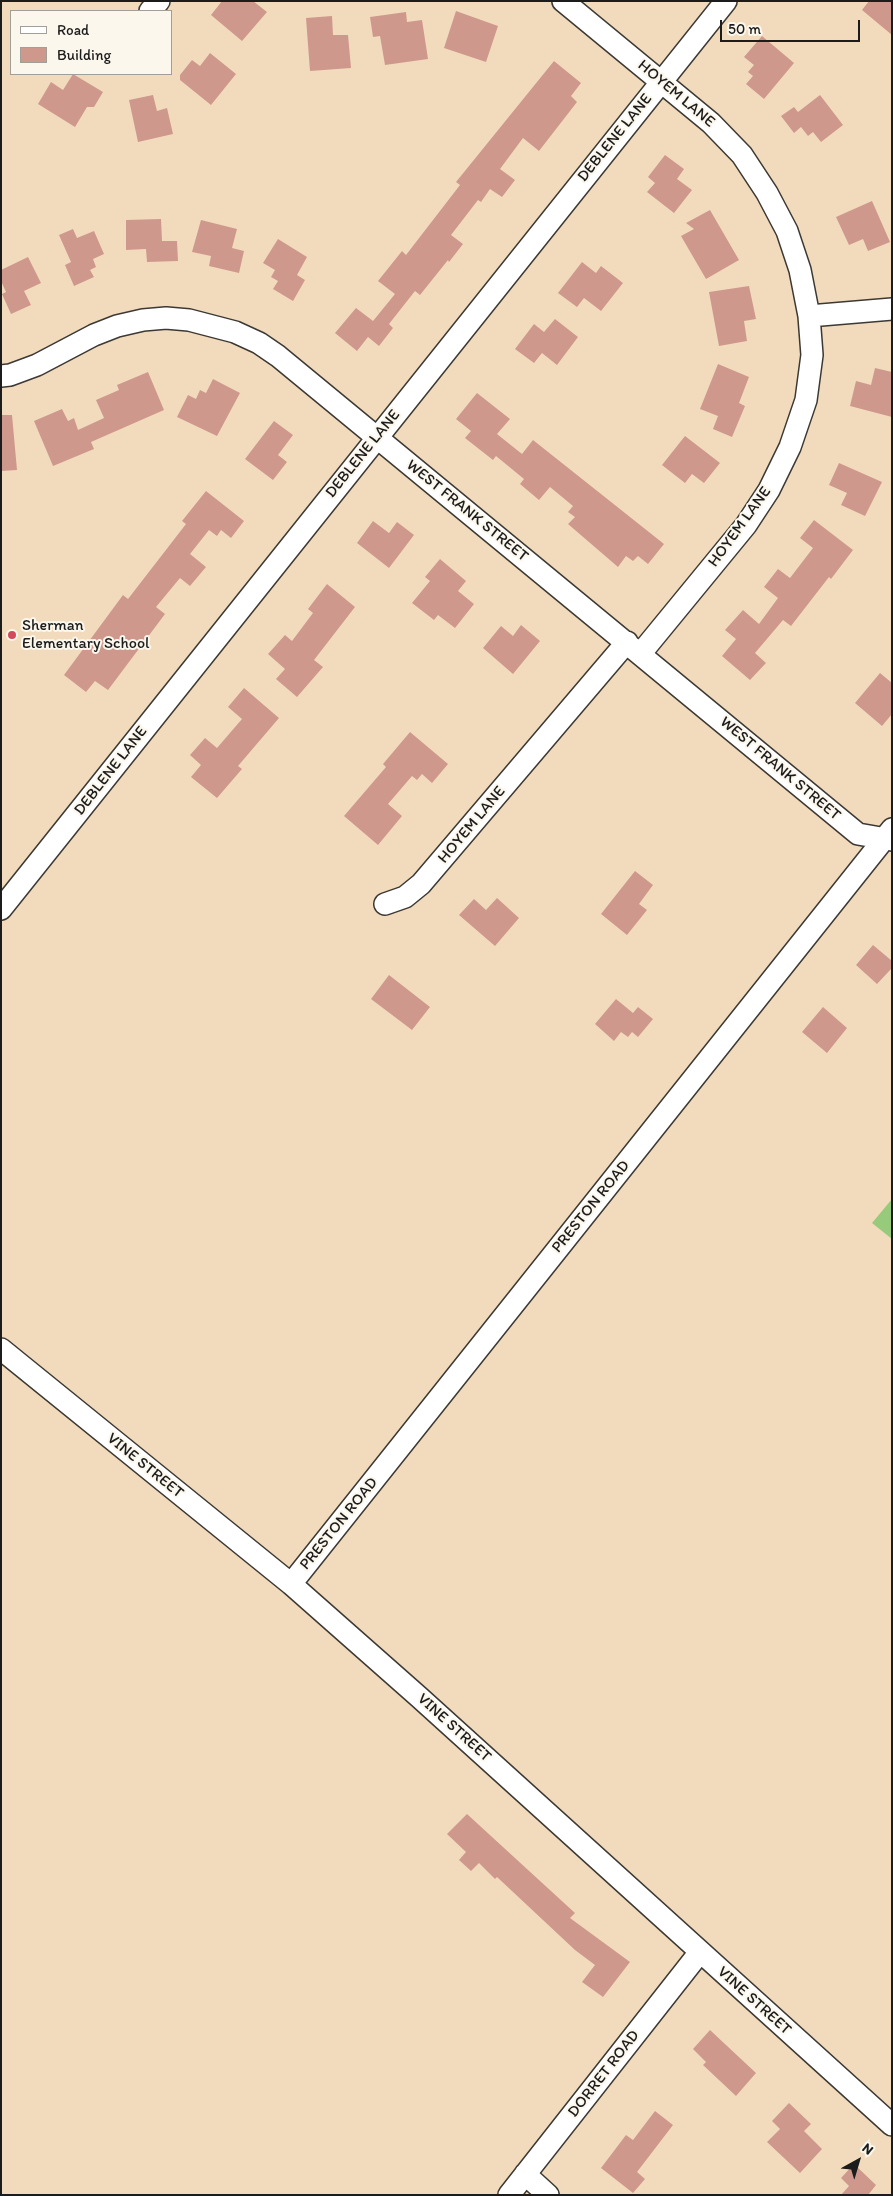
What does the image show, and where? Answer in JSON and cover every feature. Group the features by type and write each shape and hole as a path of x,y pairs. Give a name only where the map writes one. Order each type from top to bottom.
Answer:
{"street":[{"name":"HOYEM LANE","path":"385,904 405,897 421,884 746,525 769,490 790,446 806,400 812,356 809,316 800,270 787,231 767,193 742,155 711,122 563,1"},
{"name":"DEBLENE LANE","path":"1,909 660,81 726,1"},
{"path":"809,316 892,309"},
{"name":"WEST FRANK STREET","path":"1,376 10,375 37,365 94,334 117,326 144,320 166,318 189,320 235,332 259,343 278,356 858,834 889,836"},
{"name":"PRESTON ROAD","path":"291,1584 889,836"},
{"name":"VINE STREET","path":"1,1349 291,1584 892,2125"},
{"name":"DORRET ROAD","path":"508,2195 700,1952"},
{"path":"525,2174 548,2195"}],"green space":[{"path":"892,1199 892,1239 872,1223"}],"building":[{"path":"222,1 253,1 267,12 242,41 211,15"},
{"path":"869,1 892,1 892,35 862,10"},
{"path":"456,11 498,26 486,62 444,48"},
{"path":"406,12 407,22 422,20 428,59 385,65 380,36 373,37 370,17"},
{"path":"332,16 333,35 348,35 351,68 310,71 306,18"},
{"path":"762,36 794,63 764,99 746,84 753,76 748,72 754,65 744,57"},
{"path":"210,53 236,74 211,105 180,80 180,75 192,60 200,66"},
{"path":"554,61 581,83 571,96 577,102 539,151 523,138 500,169 515,180 502,197 490,189 481,202 478,200 451,235 463,244 449,262 448,260 420,295 415,291 389,324 393,328 379,346 368,337 357,351 335,333 356,308 373,321 395,294 378,281 402,251 406,255 460,185 456,182"},
{"path":"72,75 75,75 103,92 94,107 87,107 75,127 38,104 51,82 63,90"},
{"path":"153,95 157,111 167,108 173,134 138,142 129,100"},
{"path":"820,95 843,125 821,142 813,132 808,136 801,127 794,133 781,116 794,107 798,112"},
{"path":"665,155 684,169 677,179 692,190 674,213 647,192 655,183 648,177"},
{"path":"872,201 890,242 868,251 863,239 849,245 836,217"},
{"path":"710,210 739,260 706,279 681,236 694,229 686,223"},
{"path":"161,219 162,241 177,241 178,261 147,262 146,249 126,250 126,220"},
{"path":"201,220 237,229 232,248 244,251 239,273 209,266 211,256 192,252"},
{"path":"73,229 77,238 94,231 104,254 93,259 96,267 90,270 94,277 74,286 65,265 71,262 59,235"},
{"path":"278,239 307,257 297,275 305,280 293,301 273,289 278,281 271,277 275,270 263,263"},
{"path":"28,257 41,283 24,291 31,305 11,314 2,294 6,292 1,281 1,270"},
{"path":"582,262 596,273 601,266 623,283 601,311 584,298 577,307 558,293"},
{"path":"749,286 756,319 744,321 747,341 719,346 709,292"},
{"path":"555,319 578,337 557,365 542,353 534,363 515,349 534,324 544,332"},
{"path":"718,364 749,377 739,403 745,406 732,437 713,429 718,416 700,409"},
{"path":"875,368 892,372 892,417 850,406 856,381 871,385"},
{"path":"148,372 164,410 91,442 94,449 53,466 34,421 62,409 68,421 74,418 78,430 104,418 96,400 119,390 117,385"},
{"path":"213,379 240,393 217,436 177,417 188,395 196,399 200,390 206,393"},
{"path":"477,393 510,419 497,434 522,454 533,440 664,544 648,564 638,556 633,561 626,556 618,567 568,524 575,517 568,512 573,506 550,487 539,500 520,484 524,479 496,456 493,460 465,438 471,431 456,419"},
{"path":"1,415 12,415 17,470 1,471"},
{"path":"274,421 293,435 278,455 287,462 273,480 245,459"},
{"path":"685,436 720,463 704,483 692,474 685,483 662,465"},
{"path":"839,463 882,482 865,516 841,505 847,493 829,485"},
{"path":"206,491 244,521 231,538 221,530 217,536 209,530 190,554 206,567 190,586 180,578 156,607 165,614 108,690 95,681 86,692 64,675 123,595 128,599 186,524 182,521"},
{"path":"814,520 853,550 831,579 829,577 791,626 783,620 755,653 766,663 750,680 722,656 736,639 725,630 743,610 759,624 778,598 764,587 778,569 790,578 813,548 800,538"},
{"path":"373,521 389,533 397,522 414,535 389,568 357,543"},
{"path":"440,559 466,581 458,591 474,604 455,628 438,615 434,620 412,603 430,581 425,577"},
{"path":"327,584 355,607 314,660 323,667 297,697 276,679 285,669 268,654 285,635 292,641 313,613 308,609"},
{"path":"521,625 540,641 513,674 483,648 501,626 513,636"},
{"path":"880,673 892,683 892,714 882,726 855,703"},
{"path":"244,688 279,718 238,766 242,769 217,798 191,777 201,765 190,755 205,738 217,748 242,719 228,707"},
{"path":"410,732 448,764 432,783 422,774 417,780 412,776 388,804 402,816 378,845 344,816 386,767 383,764"},
{"path":"635,871 653,885 639,904 647,910 627,935 601,914"},
{"path":"497,898 519,918 495,946 459,915 474,899 486,910"},
{"path":"873,945 892,961 892,968 877,984 856,965"},
{"path":"389,975 430,1007 412,1030 371,999"},
{"path":"616,999 633,1013 638,1007 653,1019 638,1037 632,1032 628,1037 621,1032 614,1041 595,1024"},
{"path":"823,1007 847,1028 827,1053 802,1032"},
{"path":"467,1814 575,1913 570,1918 630,1962 603,1997 582,1982 595,1965 575,1950 497,1877 495,1879 479,1863 471,1871 459,1860 466,1852 447,1834"},
{"path":"710,2030 756,2073 736,2096 703,2065 706,2062 693,2049"},
{"path":"789,2103 811,2124 804,2131 822,2149 800,2173 767,2142 780,2129 772,2121"},
{"path":"655,2111 673,2125 637,2172 645,2179 633,2193 601,2168 626,2135 633,2140"},
{"path":"854,2164 876,2185 868,2195 841,2195 849,2186 841,2178"}],"place":[{"name":"Sherman Elementary School","path":"12,635"}]}
